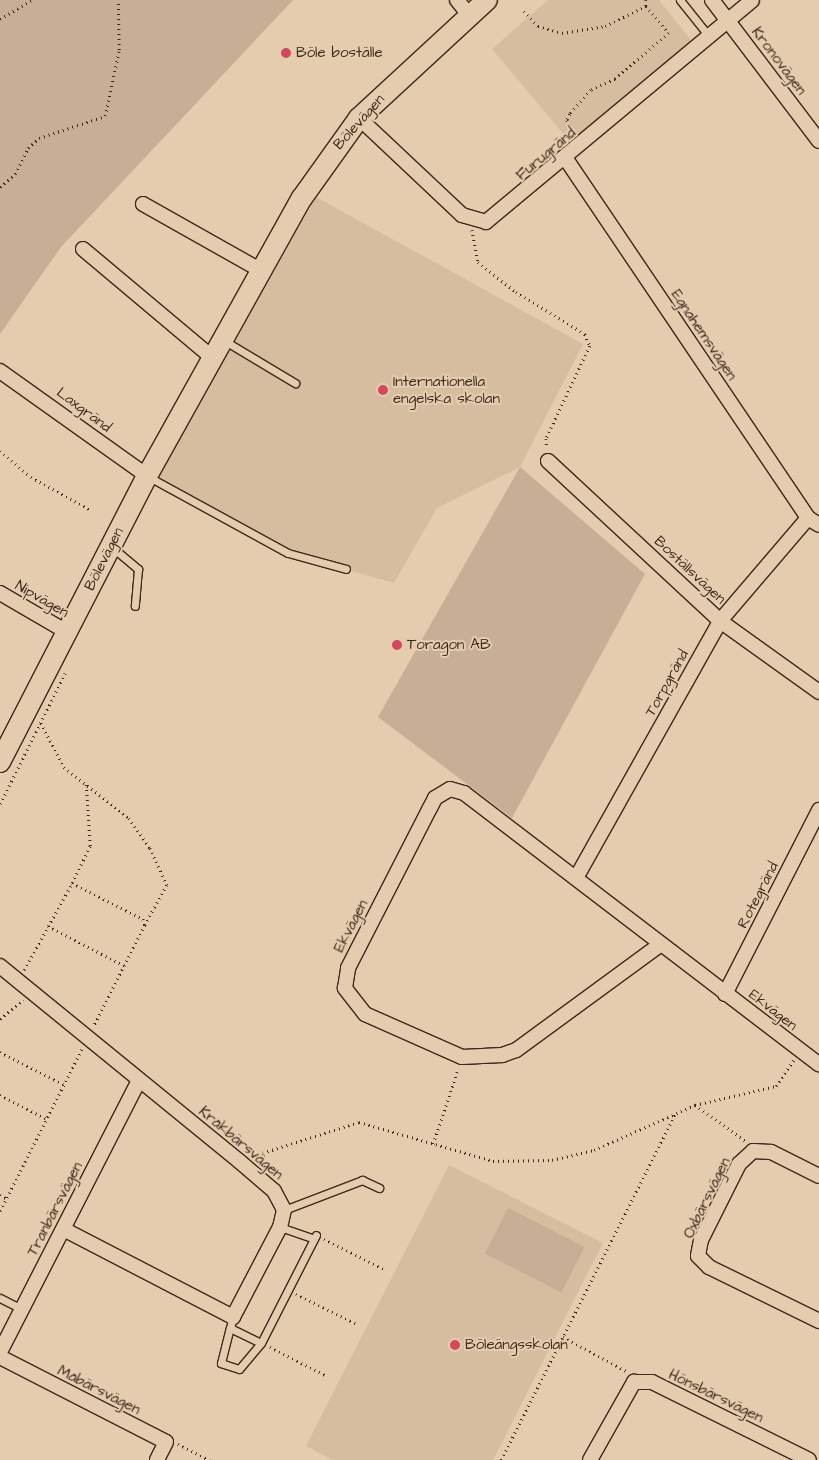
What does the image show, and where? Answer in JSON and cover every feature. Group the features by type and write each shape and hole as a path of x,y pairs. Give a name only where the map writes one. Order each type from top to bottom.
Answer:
{"street":[{"path":"456,0 470,16"},
{"name":"Bölevägen","path":"0,762 146,476 302,198 359,118 487,0"},
{"name":"Kronovägen","path":"712,0 819,141"},
{"name":"Furugränd","path":"473,221 486,222 502,213 708,35 752,0"},
{"path":"359,118 473,221"},
{"name":"Egnahemsvägen","path":"566,159 816,523"},
{"path":"143,204 262,270"},
{"path":"83,249 213,358"},
{"name":"Laxgränd","path":"0,371 146,476"},
{"name":"Boställsvägen","path":"548,461 720,621 819,692"},
{"name":"Torpgränd","path":"576,878 720,621 816,523"},
{"name":"Nipvägen","path":"0,593 67,632"},
{"name":"Ekvägen","path":"661,944 516,1050 502,1055 462,1057 365,1014 345,988 348,968 435,798 450,789 464,794 576,878 799,1051 819,1064"},
{"name":"Rotegränd","path":"725,994 819,810"},
{"name":"Kråkbärsvägen","path":"0,966 138,1082 240,1161 274,1191 284,1210"},
{"name":"Tranbärsvägen","path":"0,1352 138,1082"},
{"name":"Oxbärsvägen","path":"819,1176 770,1152 753,1151 739,1164 701,1240 698,1256 709,1267 819,1321"},
{"path":"63,1229 231,1323 280,1227 284,1210"},
{"name":"Måbärsvägen","path":"0,1357 166,1442"},
{"path":"590,1460 634,1382"},
{"name":"Hönsbärsvägen","path":"634,1382 652,1382 809,1460"},
{"path":"157,1460 166,1442"}],"lane":[{"path":"680,0 708,35"},
{"path":"223,340 295,383"},
{"path":"146,476 288,553 346,569"},
{"path":"110,546 138,569 135,606"},
{"path":"284,1210 362,1180 379,1188"},
{"path":"262,1343 231,1323 221,1363 239,1369 262,1343 315,1237 280,1227"},
{"path":"0,1298 22,1309"}],"path":[{"path":"0,19 32,0"},
{"path":"0,187 15,174 28,148 39,138 105,116 119,50 118,0"},
{"path":"583,144 569,127 570,114 591,90 615,79 669,32 646,6 646,0"},
{"path":"524,11 538,26 562,33 605,26 646,6"},
{"path":"473,221 472,244 478,262 516,292 585,334 590,346 546,439 548,461"},
{"path":"0,451 31,477 91,510"},
{"path":"0,804 68,666"},
{"path":"41,723 64,767 129,818 167,885 145,925"},
{"path":"72,883 90,846 86,784"},
{"path":"48,926 125,966"},
{"path":"0,1019 32,992"},
{"path":"240,1161 348,1123 367,1124 493,1161 552,1160 594,1150 695,1105 776,1086 799,1051"},
{"path":"0,1052 64,1084"},
{"path":"433,1144 462,1057"},
{"path":"0,1095 47,1119"},
{"path":"695,1105 708,1118 744,1138 753,1151"},
{"path":"501,1460 676,1112"},
{"path":"0,1195 6,1198"},
{"path":"315,1237 384,1269"},
{"path":"288,1290 357,1324"},
{"path":"563,1337 625,1368 634,1382"},
{"path":"262,1343 327,1376"},
{"path":"166,1442 210,1460"}],"shaded area":[{"path":"0,0 293,0 61,247 0,334"},
{"path":"548,0 659,0 691,40 571,143 492,49"},
{"name":"Internationella engelska skolan","path":"316,197 583,344 520,467 437,508 394,583 288,553 157,481"},
{"path":"520,467 645,574 512,818 378,717"},
{"name":"Böleängsskolan","path":"449,1165 603,1243 493,1460 333,1460 306,1446"},
{"path":"508,1208 585,1247 561,1292 485,1253"}],"place":[{"name":"Böle boställe","path":"286,53"},
{"name":"Internationella engelska skolan","path":"383,390"},
{"name":"Toragon AB","path":"397,645"},
{"name":"Böleängsskolan","path":"455,1345"}]}
